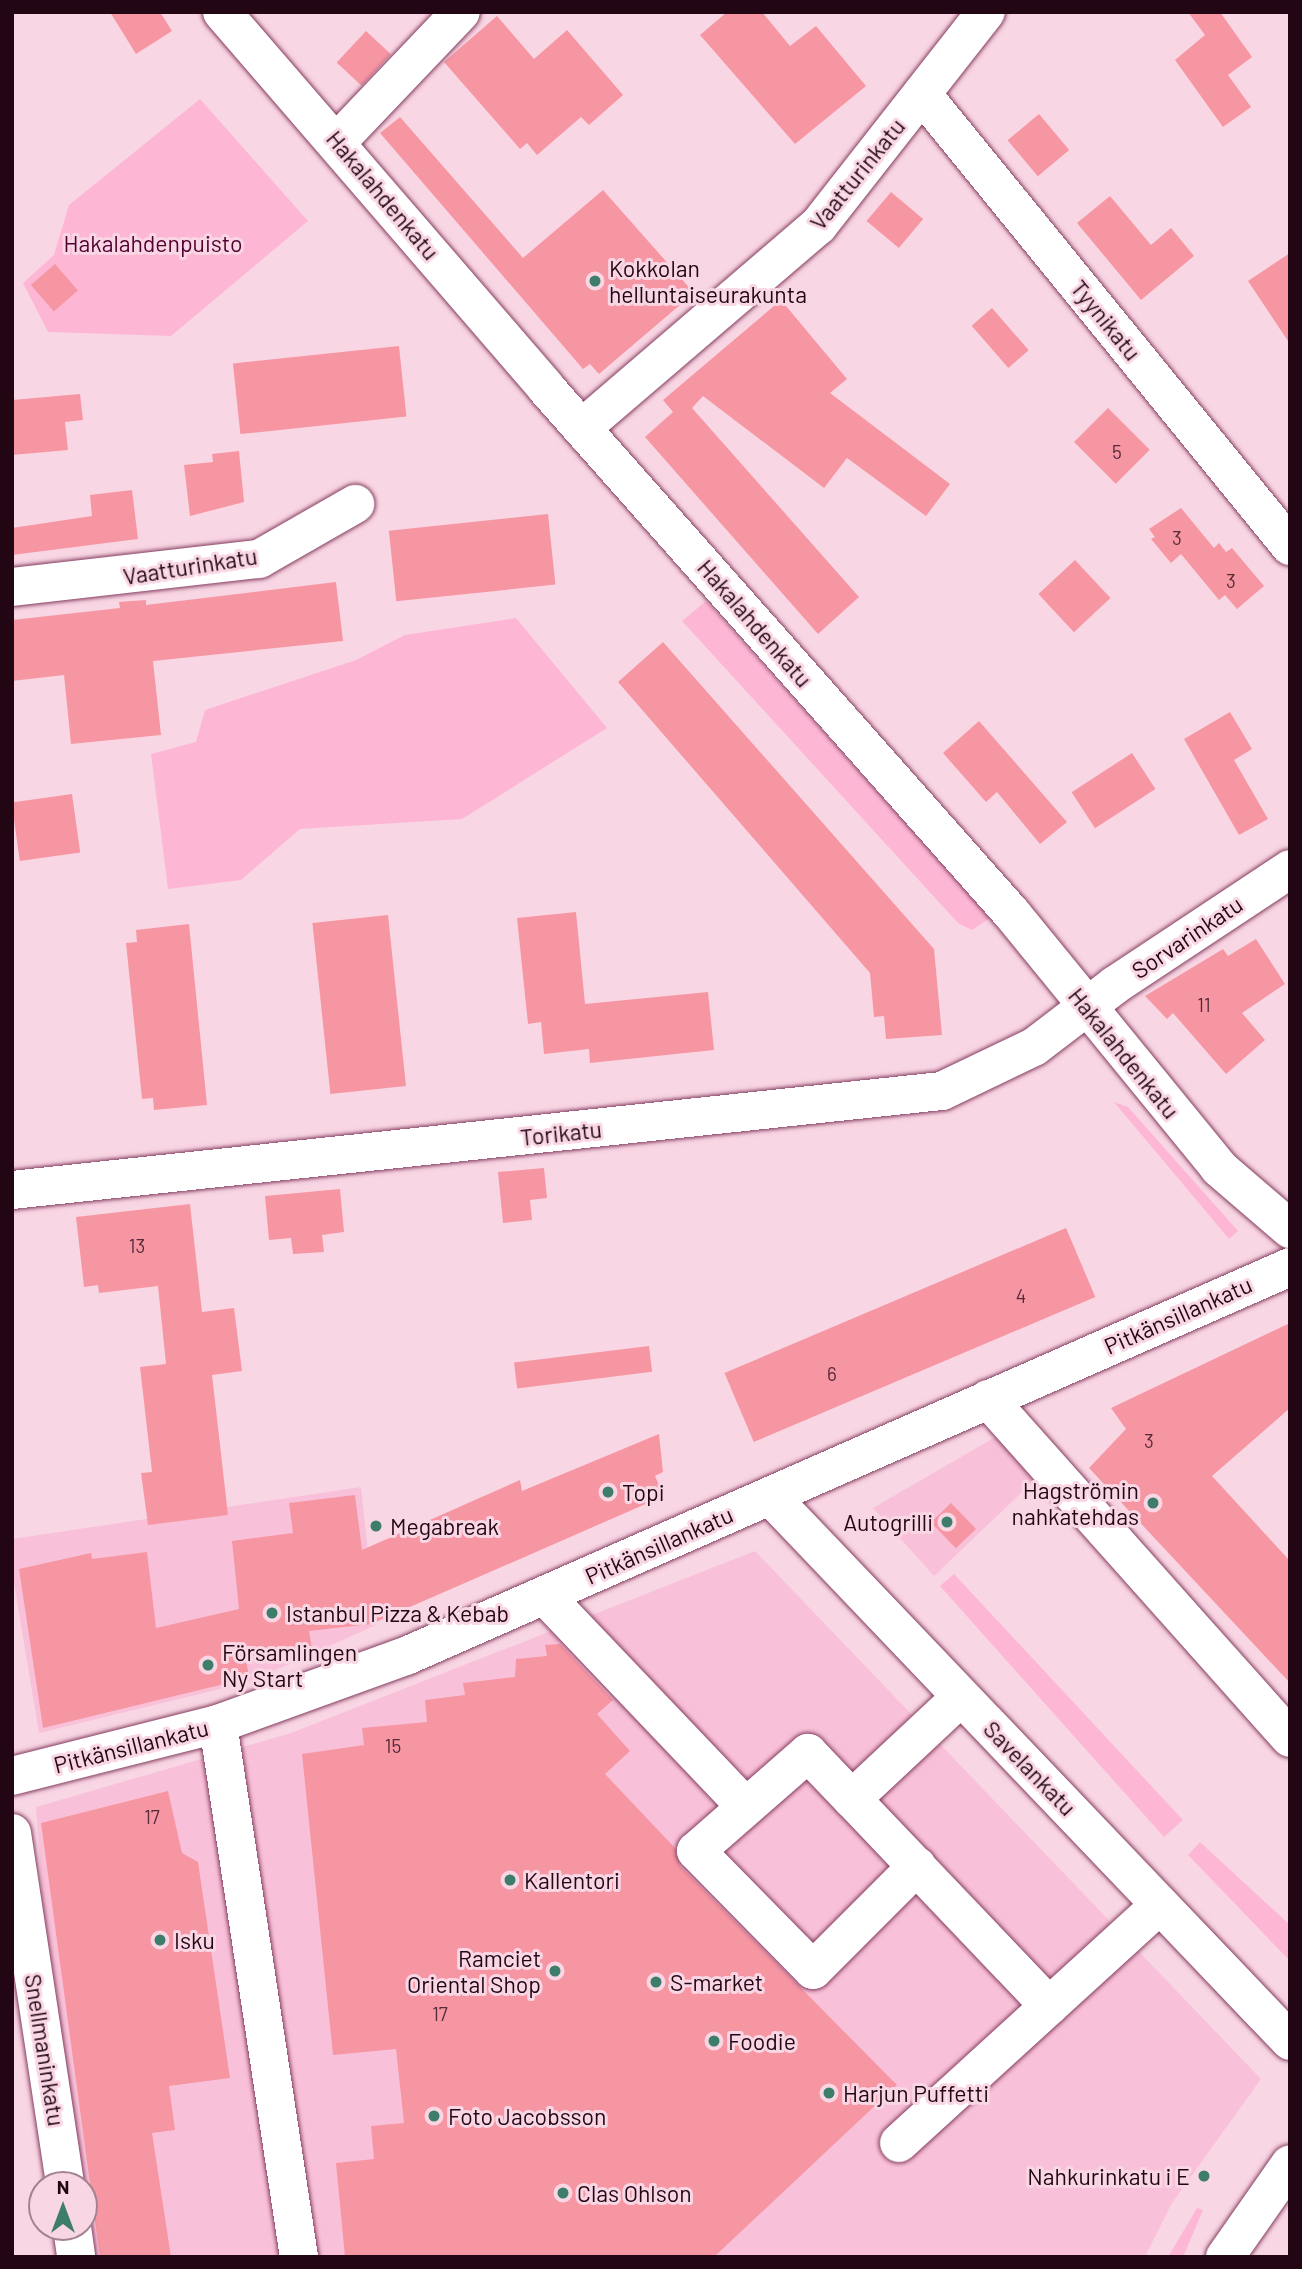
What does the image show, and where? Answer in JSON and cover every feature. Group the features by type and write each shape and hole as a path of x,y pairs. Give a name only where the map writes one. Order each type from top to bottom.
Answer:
{"street":[{"name":"Hakalahdenkatu","path":"222,12 338,141 582,428 1013,915 1219,1168 1290,1230"},
{"path":"338,141 461,12"},
{"name":"Vaatturinkatu","path":"582,428 818,226 986,12"},
{"name":"Tyynikatu","path":"922,94 1290,546"},
{"name":"Vaatturinkatu","path":"12,587 259,559 355,503"},
{"name":"Sorvarinkatu","path":"1086,1007 1290,869"},
{"name":"Torikatu","path":"12,1190 914,1098 979,1077 1034,1046 1086,1007"},
{"name":"Pitkänsillankatu","path":"12,1776 218,1724 406,1656 1290,1267"},
{"path":"988,1399 1290,1738"},
{"name":"Savelankatu","path":"769,1496 1290,2041"},
{"path":"545,1596 746,1807"},
{"path":"852,1799 961,1697"},
{"path":"218,1724 299,2257"},
{"path":"916,1866 813,1970 696,1851 808,1753 916,1866 1049,2006"},
{"name":"Snellmaninkatu","path":"12,1833 63,2171"},
{"path":"899,2143 1160,1905"},
{"path":"1225,2257 1290,2164"}],"shaded area":[{"path":"1004,1432 1041,1474 934,1576 873,1508"},
{"path":"361,1487 376,1625 249,1682 39,1733 12,1571 12,1539"},
{"path":"755,1551 1261,2079 1172,2203 1145,2257 67,2257 76,2241 98,2241 98,2171 61,2171 36,1807 291,1733"}],"green space":[{"name":"Hakalahdenpuisto","path":"200,99 308,221 171,336 48,332 23,283 54,255 69,205"},
{"path":"706,601 990,918 972,930 958,923 682,621"},
{"path":"516,618 607,728 462,819 300,829 241,880 168,889 151,754 196,742 205,710 356,660 405,635"},
{"path":"1114,1102 1128,1107 1238,1231 1229,1239"},
{"path":"954,1574 1183,1820 1164,1837 940,1586"},
{"path":"1200,1842 1290,1925 1290,1961 1188,1855"},
{"path":"1197,2208 1203,2210 1183,2257 1168,2257"}],"building":[{"path":"110,12 160,12 172,31 136,54"},
{"path":"727,12 762,12 790,46 816,26 866,86 795,144 700,35"},
{"path":"1188,12 1220,12 1252,57 1228,75 1251,107 1223,127 1175,60 1205,35"},
{"path":"497,16 534,59 567,30 623,95 589,125 581,117 537,155 527,143 520,149 444,62"},
{"path":"366,31 391,54 362,86 337,62"},
{"path":"1039,114 1069,150 1038,176 1008,140"},
{"name":"Kokkolan helluntaiseurakunta","path":"400,117 523,258 603,190 694,293 599,374 590,364 583,369 380,133"},
{"path":"891,192 923,219 899,248 867,221"},
{"path":"1110,196 1151,245 1171,228 1194,256 1141,300 1077,223"},
{"path":"1290,253 1290,344 1248,281"},
{"path":"55,264 78,290 54,311 31,285"},
{"path":"781,300 847,379 830,393 950,484 926,516 847,458 824,488 703,396 692,408 859,597 818,634 645,437 673,412 663,400"},
{"path":"992,308 1029,350 1008,368 972,326"},
{"path":"399,346 406,417 240,434 233,363"},
{"path":"80,394 83,420 65,422 68,450 12,455 12,400"},
{"path":"1108,408 1150,450 1116,484 1074,442"},
{"path":"239,451 244,502 190,516 184,465 213,462 212,454"},
{"path":"132,490 138,539 12,555 12,528 92,516 90,495"},
{"path":"1181,508 1214,548 1219,543 1226,552 1232,548 1264,586 1237,609 1225,595 1219,600 1181,554 1171,563 1151,539 1155,537 1149,529"},
{"path":"548,514 555,585 396,601 389,531"},
{"path":"1075,560 1110,598 1074,632 1038,594"},
{"path":"336,582 343,641 153,661 161,735 71,744 64,675 12,681 12,620 120,608 119,602 146,600 146,605"},
{"path":"663,642 934,949 942,1035 886,1039 884,1016 874,1017 870,973 618,682"},
{"path":"1230,712 1252,749 1234,760 1268,819 1239,835 1184,739"},
{"path":"979,721 1067,822 1040,844 997,792 986,802 943,753"},
{"path":"1132,753 1155,789 1095,828 1072,792"},
{"path":"72,794 80,852 20,861 12,802"},
{"path":"576,912 585,1004 708,992 714,1050 590,1063 589,1049 544,1054 541,1022 528,1024 517,918"},
{"path":"388,915 406,1086 330,1094 312,923"},
{"path":"189,924 207,1105 154,1110 153,1098 142,1099 126,943 137,942 136,930"},
{"path":"1256,939 1285,984 1242,1013 1265,1040 1226,1074 1173,1013 1167,1019 1145,996 1223,949 1228,956"},
{"path":"544,1168 547,1198 530,1200 532,1220 503,1223 498,1172"},
{"path":"340,1189 344,1232 322,1235 324,1252 293,1254 291,1238 269,1240 265,1196"},
{"path":"190,1204 202,1312 234,1308 242,1371 212,1375 228,1515 148,1525 141,1473 152,1472 140,1367 166,1364 158,1286 99,1293 98,1285 84,1287 76,1217"},
{"path":"1066,1228 1095,1297 754,1442 724,1373"},
{"name":"Hagströmin nahkatehdas","path":"1290,1323 1290,1408 1212,1476 1290,1561 1290,1683 1089,1468 1126,1429 1111,1408"},
{"path":"649,1346 652,1372 517,1388 514,1363"},
{"path":"659,1434 663,1472 655,1476 664,1496 371,1624 309,1631 312,1649 246,1658 249,1678 43,1728 19,1569 91,1553 92,1559 147,1552 156,1628 239,1609 232,1541 293,1533 289,1503 355,1495 362,1550 520,1480 522,1491"},
{"path":"951,1503 976,1529 956,1548 931,1522"},
{"name":"Kallentori","path":"560,1644 613,1700 597,1714 630,1751 605,1774 675,1848 680,1866 897,2085 714,2257 345,2257 336,2163 374,2159 371,2126 404,2123 396,2049 333,2055 302,1754 364,1745 362,1728 427,1722 425,1700 465,1695 463,1683 515,1677 516,1659 547,1656 545,1645"},
{"path":"168,1791 182,1853 198,1862 230,2078 169,2086 175,2130 152,2133 171,2257 100,2257 98,2171 88,2171 41,1823"}],"place":[{"name":"Kokkolan helluntaiseurakunta","path":"595,281"},
{"name":"Topi","path":"608,1492"},
{"name":"Hagströmin nahkatehdas","path":"1153,1503"},
{"name":"Autogrilli","path":"947,1522"},
{"name":"Megabreak","path":"376,1526"},
{"name":"Istanbul Pizza & Kebab","path":"272,1613"},
{"name":"Församlingen Ny Start","path":"208,1665"},
{"name":"Kallentori","path":"510,1880"},
{"name":"Isku","path":"160,1940"},
{"name":"Ramciet Oriental Shop","path":"555,1971"},
{"name":"S-market","path":"656,1982"},
{"name":"Foodie","path":"714,2041"},
{"name":"Harjun Puffetti","path":"829,2093"},
{"name":"Foto Jacobsson","path":"434,2116"},
{"name":"Nahkurinkatu i E","path":"1204,2176"},
{"name":"Clas Ohlson","path":"563,2193"}]}
